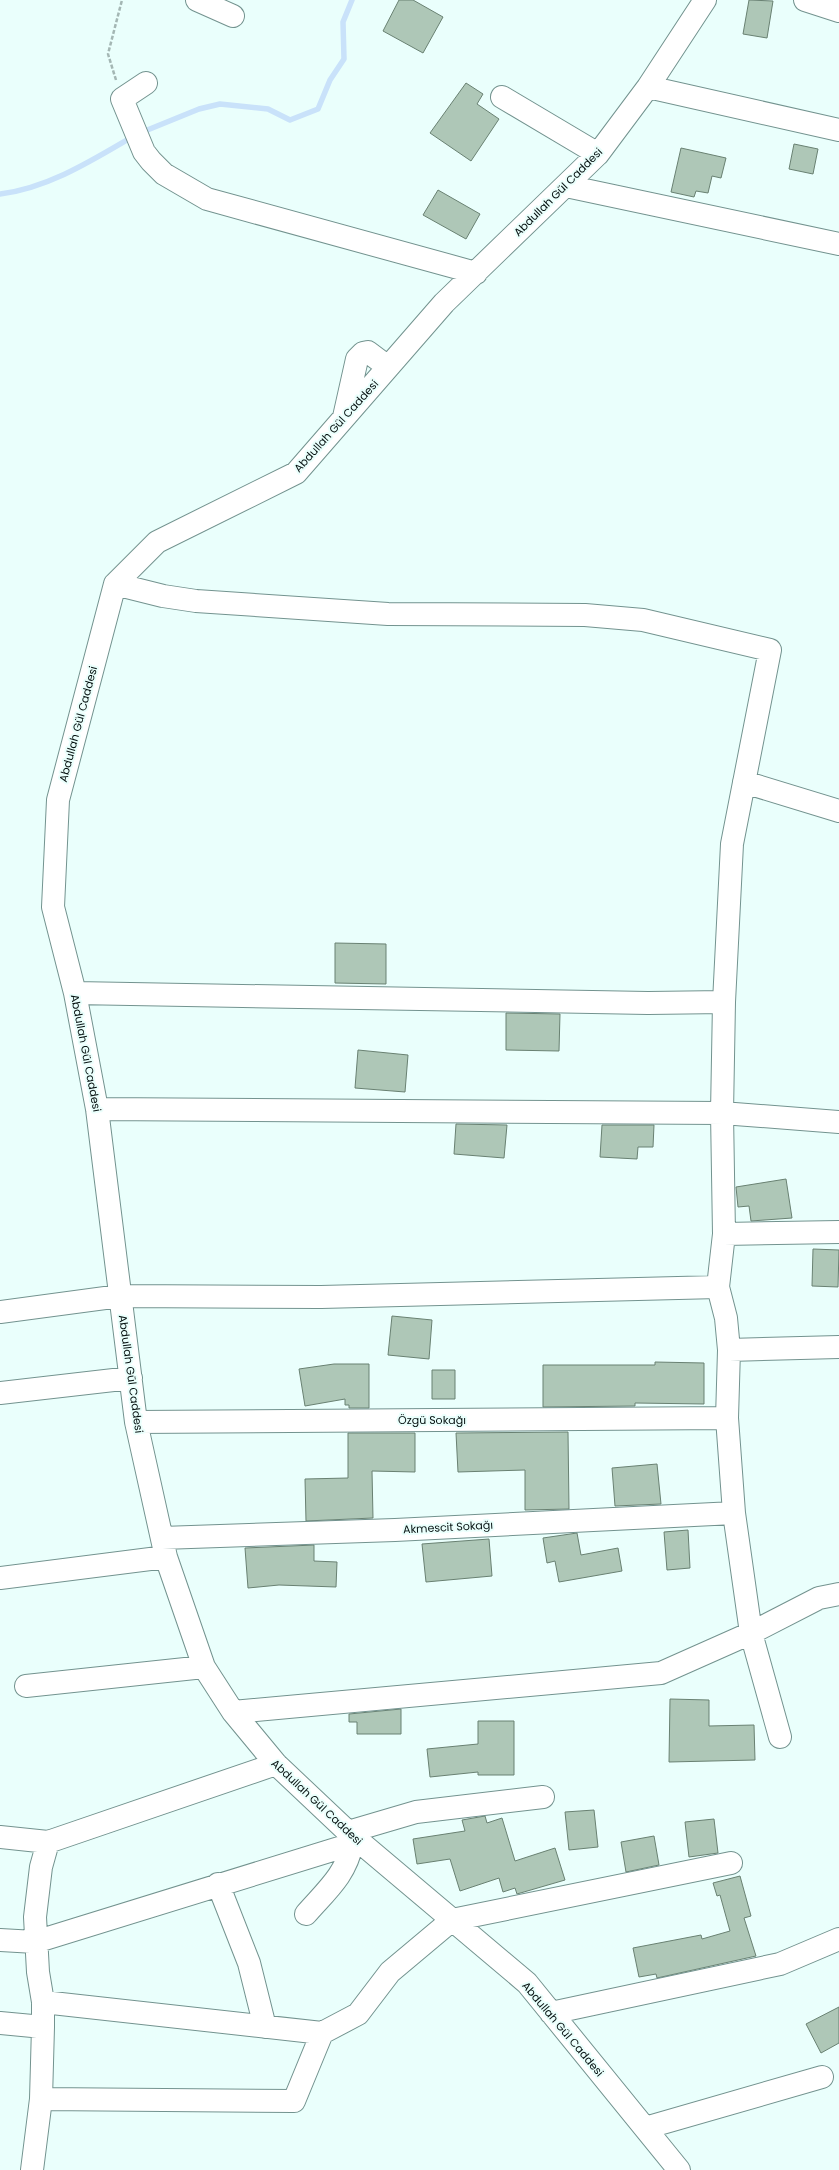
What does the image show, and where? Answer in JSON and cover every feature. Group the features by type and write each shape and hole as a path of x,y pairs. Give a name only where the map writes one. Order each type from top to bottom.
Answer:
{"street":[{"path":"197,0 233,16"},
{"name":"Abdullah Gül Caddesi","path":"679,2170 527,1984 353,1839 276,1764 233,1712 204,1666 164,1548 136,1422 97,1109 75,993 53,907 58,800 115,584 157,542 296,473 444,303 598,154 648,87 705,0"},
{"path":"805,0 839,11"},
{"path":"146,82 124,105 144,152 164,174 207,199 476,273"},
{"path":"648,87 839,130"},
{"path":"502,97 598,154"},
{"path":"566,186 839,244"},
{"path":"344,418 357,359 363,353 368,352 388,367"},
{"path":"115,584 163,596 196,601 388,614 585,615 643,620 770,650 732,844 724,1002 722,1113 724,1234 718,1287 726,1318 729,1350 727,1418 734,1513 751,1633 780,1738"},
{"path":"744,782 839,811"},
{"path":"75,993 640,1003 724,1002"},
{"path":"97,1109 722,1113 839,1122"},
{"path":"724,1234 839,1232"},
{"path":"0,1312 120,1296 321,1296 718,1287"},
{"path":"729,1350 839,1347"},
{"path":"0,1393 131,1378"},
{"name":"Özgü Sokağı","path":"136,1422 727,1418"},
{"name":"Akmescit Sokağı","path":"0,1578 164,1548 403,1529 734,1513"},
{"path":"233,1712 661,1673 751,1633 819,1598 839,1594"},
{"path":"26,1686 204,1666"},
{"path":"0,1837 48,1842 276,1764"},
{"path":"0,1940 35,1942 218,1884 353,1839 416,1812 543,1797"},
{"path":"306,1914 343,1872 349,1860 353,1839"},
{"path":"32,2170 41,2099 43,2002 35,1942 38,1892 48,1842"},
{"path":"43,2002 322,2033 358,2014 390,1972 452,1920 732,1863"},
{"path":"218,1884 249,1963 265,2027"},
{"path":"551,2013 780,1964 839,1939"},
{"path":"0,2023 42,2027"},
{"path":"41,2099 294,2101 322,2033"},
{"path":"645,2128 822,2077"}],"path":[{"path":"122,0 108,54 124,105"}],"building":[{"path":"399,0 413,0 443,17 423,53 383,31"},
{"path":"749,0 773,1 767,38 743,34"},
{"path":"466,83 483,94 477,104 499,119 471,161 430,133"},
{"path":"794,144 818,149 813,174 789,169"},
{"path":"681,148 726,158 721,178 712,176 708,193 696,191 694,197 671,192"},
{"path":"438,190 480,214 466,239 423,215"},
{"path":"335,943 386,944 386,984 335,983"},
{"path":"506,1013 560,1014 559,1051 506,1050"},
{"path":"358,1050 408,1055 405,1092 355,1088"},
{"path":"456,1124 507,1125 504,1158 454,1154"},
{"path":"602,1125 654,1125 653,1147 638,1147 637,1159 600,1157"},
{"path":"786,1179 792,1218 751,1221 749,1206 738,1207 736,1187"},
{"path":"813,1249 839,1250 838,1287 812,1286"},
{"path":"392,1316 432,1320 429,1359 388,1355"},
{"path":"655,1362 704,1363 704,1404 635,1403 635,1406 543,1407 543,1365 655,1365"},
{"path":"334,1364 369,1364 369,1408 349,1408 349,1405 345,1405 345,1399 305,1406 299,1369"},
{"path":"432,1370 455,1370 455,1399 432,1399"},
{"path":"568,1432 569,1509 525,1510 525,1470 458,1472 456,1433"},
{"path":"348,1433 415,1433 415,1472 372,1471 373,1518 306,1521 305,1479 348,1478"},
{"path":"657,1464 661,1504 615,1506 612,1468"},
{"path":"688,1530 690,1568 667,1570 664,1532"},
{"path":"577,1533 581,1555 618,1548 622,1571 559,1582 555,1561 547,1563 543,1538"},
{"path":"489,1539 492,1576 426,1582 422,1544"},
{"path":"314,1545 314,1561 337,1562 336,1587 279,1585 248,1588 245,1548"},
{"path":"670,1699 709,1700 709,1726 754,1725 755,1760 669,1762"},
{"path":"401,1709 401,1734 357,1734 357,1722 349,1722 349,1714"},
{"path":"478,1721 514,1721 514,1775 478,1775 478,1772 430,1777 427,1749 478,1744"},
{"path":"594,1810 598,1847 569,1850 565,1812"},
{"path":"485,1816 487,1823 502,1818 515,1861 555,1848 565,1880 517,1894 515,1888 503,1892 499,1878 460,1891 450,1859 417,1864 413,1839 465,1831 462,1820"},
{"path":"714,1819 718,1853 689,1857 685,1822"},
{"path":"654,1836 659,1865 626,1872 621,1842"},
{"path":"740,1876 751,1916 744,1918 756,1956 657,1978 656,1974 639,1977 633,1948 701,1935 702,1939 730,1931 720,1895 717,1896 713,1883"},
{"path":"839,2007 839,2043 821,2053 806,2024"}],"waterway":[{"path":"140,133 199,109 220,104 268,109 290,120 318,109 330,80 344,59 343,22 352,0"},
{"path":"0,194 18,191 52,180 85,164 132,137"}]}
